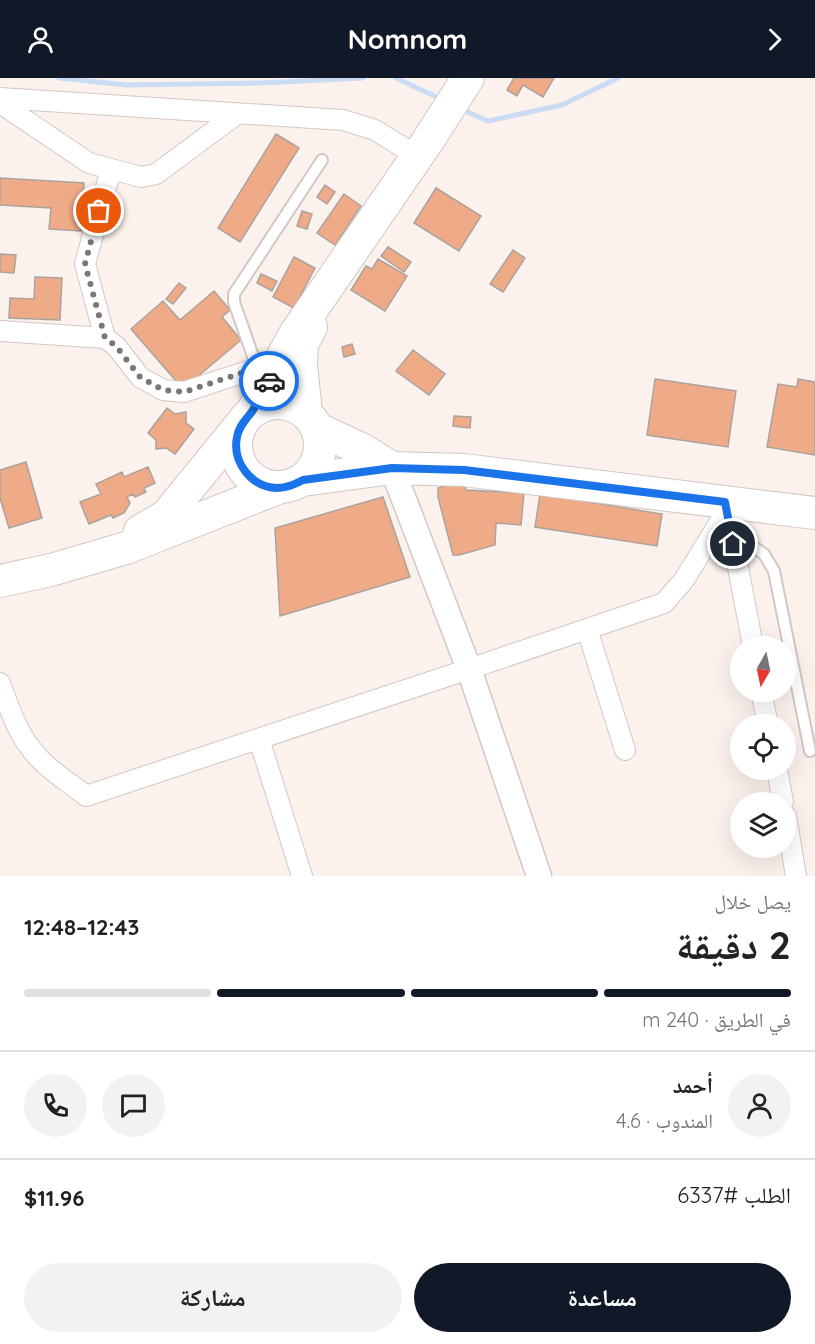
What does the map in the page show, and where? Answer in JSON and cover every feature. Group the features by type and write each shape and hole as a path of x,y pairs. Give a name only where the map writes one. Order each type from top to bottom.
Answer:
{"main road":[{"path":"468,78 346,261 295,334 269,364 247,418 237,435 236,448 241,466 254,480 265,486 392,468 464,470 726,507 815,513"},
{"path":"0,581 90,560 126,548 290,484 313,470 319,457 321,443 312,421 301,364 302,344 346,261"},
{"path":"90,560 166,516 247,418 265,405 279,403 293,406 312,421 392,468"}],"street":[{"path":"0,98 343,120 422,149"},
{"path":"0,103 89,163 141,177 156,174 237,114"},
{"path":"105,338 85,264 111,169"},
{"path":"0,331 105,338 116,346 140,377 163,390 184,392 269,364"},
{"path":"392,468 469,669 540,876"},
{"path":"726,507 751,636"},
{"path":"0,683 14,721 26,743 39,759 86,796 664,603 684,580 726,507"},
{"path":"587,629 626,750"},
{"path":"260,738 302,876"},
{"path":"793,858 796,876"}],"lane":[{"path":"269,364 234,302 234,294 322,160"},
{"path":"733,544 748,543 764,554 774,571 810,751"}],"building":[{"path":"514,78 554,78 543,97 523,85 517,96 507,90"},
{"path":"276,134 299,148 240,242 218,228"},
{"path":"0,178 84,183 81,231 49,229 51,208 0,205"},
{"path":"325,185 335,192 327,204 317,197"},
{"path":"436,188 481,216 459,251 414,223"},
{"path":"344,194 361,206 335,245 317,233"},
{"path":"302,211 312,214 307,229 297,226"},
{"path":"388,247 411,262 404,272 381,256"},
{"path":"513,250 525,258 503,292 490,284"},
{"path":"0,254 16,255 14,273 0,272"},
{"path":"294,257 315,268 294,308 273,297"},
{"path":"378,259 407,276 385,311 351,290 366,266 372,269"},
{"path":"261,274 277,281 272,291 257,283"},
{"path":"35,277 62,278 60,320 9,318 10,298 34,299"},
{"path":"179,283 186,288 173,304 166,299"},
{"path":"214,291 230,310 222,317 241,340 183,389 131,329 163,301 180,320"},
{"path":"352,344 355,354 344,357 342,347"},
{"path":"413,350 445,374 429,395 396,371"},
{"path":"655,379 736,391 728,447 647,435"},
{"path":"798,379 815,382 815,455 767,447 778,384 797,387"},
{"path":"167,408 175,414 186,412 186,423 194,429 175,454 166,448 156,449 156,440 148,433"},
{"path":"454,416 471,417 470,428 453,426"},
{"path":"26,462 42,518 9,528 0,498 0,470"},
{"path":"148,467 155,483 144,488 146,492 135,497 133,494 127,497 130,503 124,513 113,518 111,515 89,524 80,502 101,494 96,484 122,472 124,477"},
{"path":"456,482 464,483 466,490 524,493 521,525 496,523 495,545 453,555 438,497 438,488"},
{"path":"540,494 662,514 657,546 535,527"},
{"path":"383,497 410,577 280,616 275,528"}],"waterway":[{"path":"59,78 127,85 261,83 363,78"},
{"path":"396,78 443,100"},
{"path":"459,108 488,121 562,105 618,78"}],"way so far":[{"path":"99,211 85,264 105,338 116,346 140,377 163,390 184,392 281,360 269,381"}],"route":[{"path":"269,381 252,412 242,423 237,435 236,448 238,460 244,471 265,486 278,488 291,486 303,480 392,468 464,470 725,502 733,544"}]}
